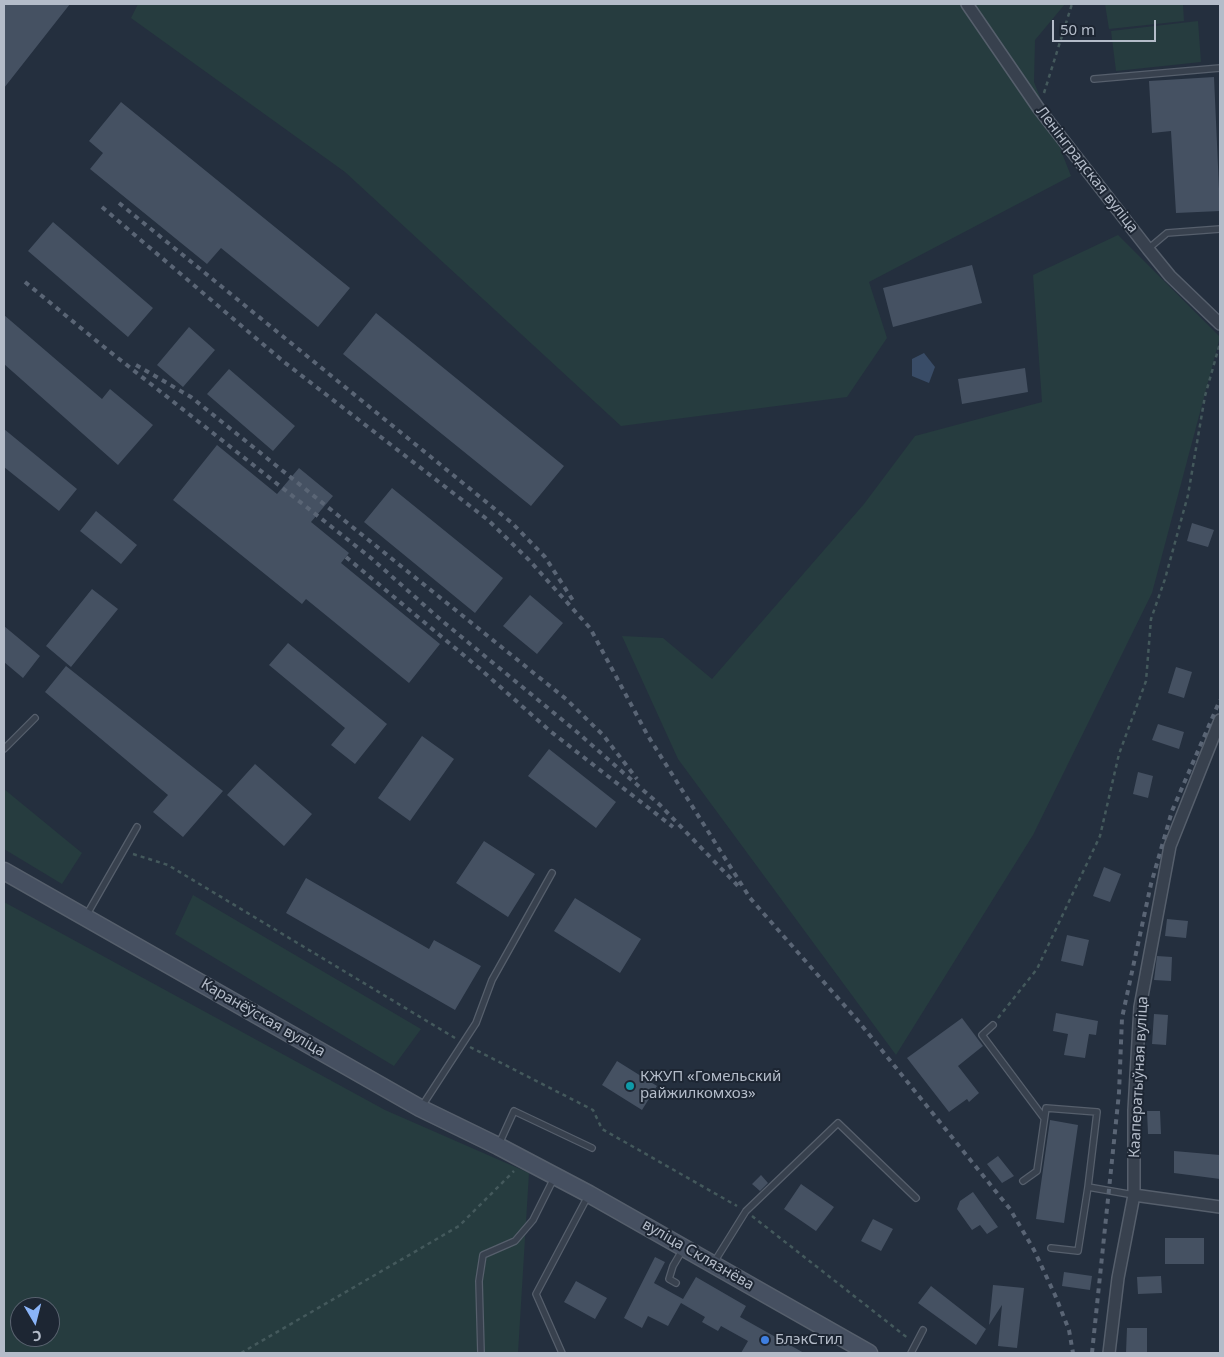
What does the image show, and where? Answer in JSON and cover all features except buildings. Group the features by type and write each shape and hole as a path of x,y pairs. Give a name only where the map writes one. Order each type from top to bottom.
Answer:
{"main road":[{"name":"Каранёўская вуліца","path":"4,871 420,1108 498,1146 524,1161"},
{"name":"вуліца Склязнёва","path":"524,1161 589,1194 869,1353"}],"street":[{"name":"Ленінградская вуліца","path":"968,4 1039,109 1148,249 1170,276 1220,324"},
{"name":"Кааператыўная вуліца","path":"1109,1353 1118,1278 1134,1195 1134,1110 1140,1007 1170,846 1220,720"},
{"path":"1134,1195 1220,1207"}],"lane":[{"path":"1094,79 1220,68"},
{"path":"1148,249 1167,233 1220,229"},
{"path":"4,749 35,718"},
{"path":"86,916 137,827"},
{"path":"420,1108 464,1044 476,1023 492,980 552,873"},
{"path":"992,1025 982,1035 1044,1118"},
{"path":"1023,1181 1037,1171 1046,1108 1097,1112 1078,1251 1051,1248"},
{"path":"498,1146 514,1111 592,1148"},
{"path":"714,1264 746,1211 838,1123 916,1198"},
{"path":"481,1353 478,1281 483,1255 516,1241 533,1220 555,1176"},
{"path":"1088,1187 1134,1195"},
{"path":"562,1353 536,1294 589,1194"},
{"path":"676,1283 669,1279 673,1266 684,1247"},
{"path":"911,1353 923,1330"}],"path":[{"path":"1039,109 1072,4"},
{"path":"992,1025 1037,969 1100,836 1119,754 1146,681 1151,619 1165,579 1188,495 1205,396 1220,343"},
{"path":"124,851 168,865 464,1044 593,1110 602,1129 746,1211 916,1344"},
{"path":"241,1353 459,1226 524,1161"}],"green space":[{"path":"138,4 1065,4 1035,40 1034,82 1071,176 869,282 887,338 847,397 621,426 345,172 131,18"},
{"path":"1105,4 1183,4 1184,21 1109,29"},
{"path":"1198,21 1201,62 1116,71 1111,31"},
{"path":"1118,235 1220,337 1152,593 1033,835 896,1055 678,759 622,636 663,638 712,679 864,504 915,436 1042,402 1033,275"},
{"path":"4,789 82,853 62,884 4,849"},
{"path":"193,895 421,1029 394,1066 175,934"},
{"path":"4,902 385,1110 529,1173 518,1353 4,1353"}],"water":[{"path":"924,353 935,367 929,383 912,376 912,359"}],"railway":[{"path":"119,203 512,523 545,557 574,602"},
{"path":"102,207 284,362 488,520 529,560 590,628 648,736 750,898 859,1022 1010,1209 1034,1250 1055,1295 1069,1330 1073,1353"},
{"path":"25,282 104,347 371,558 441,620 577,732 660,805 738,886"},
{"path":"136,365 191,397 566,699 603,735 637,779"},
{"path":"346,557 479,668 550,731 673,827"},
{"path":"1092,1353 1119,1093 1122,1018 1151,884 1172,811 1220,700"}],"place":[{"name":"КЖУП «Гомельский райжилкомхоз»","path":"630,1086"},
{"name":"БлэкСтил","path":"765,1340"}]}
